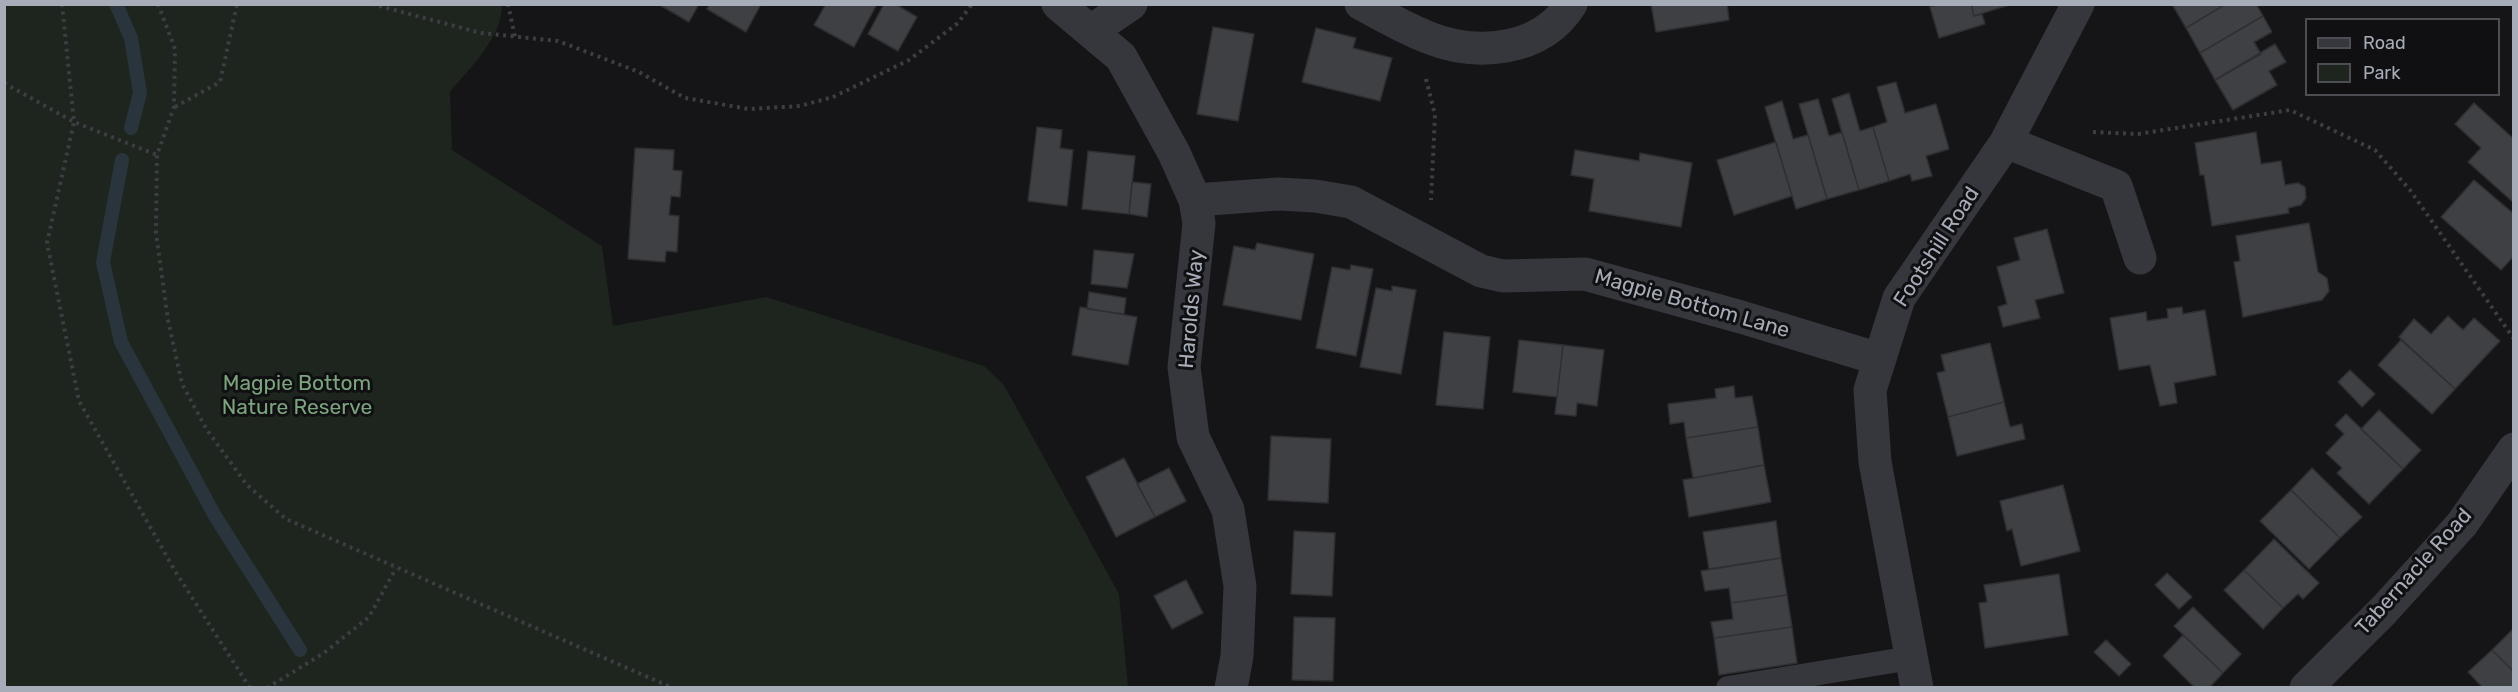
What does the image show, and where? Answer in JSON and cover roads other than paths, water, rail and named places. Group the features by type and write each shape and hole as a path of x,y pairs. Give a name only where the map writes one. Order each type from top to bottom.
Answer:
{"street":[{"name":"Harolds Way","path":"1058,4 1121,57 1174,153 1195,200 1199,223 1184,367 1193,437 1228,510 1240,586 1236,656 1231,687"},
{"path":"1091,31 1131,4"},
{"path":"1370,7 1428,38 1470,48 1515,46 1533,38 1563,18 1571,4"},
{"name":"Footshill Road","path":"1914,673 1875,462 1870,390 1899,298 2006,142 2078,4"},
{"path":"2006,142 2116,186 2140,258"},
{"name":"Magpie Bottom Lane","path":"1195,200 1278,194 1315,196 1351,202 1481,271 1503,276 1585,274 1741,316 1879,359"},
{"name":"Tabernacle Road","path":"2306,687 2384,610 2462,524 2514,449"}],"lane":[{"path":"1728,687 1914,673"}],"waterway":[{"path":"116,4 131,38 140,93 131,128"},
{"path":"122,160 103,262 121,342 215,516 300,650"}],"park label":[{"name":"Magpie Bottom Nature Reserve","path":"297,396"}]}
